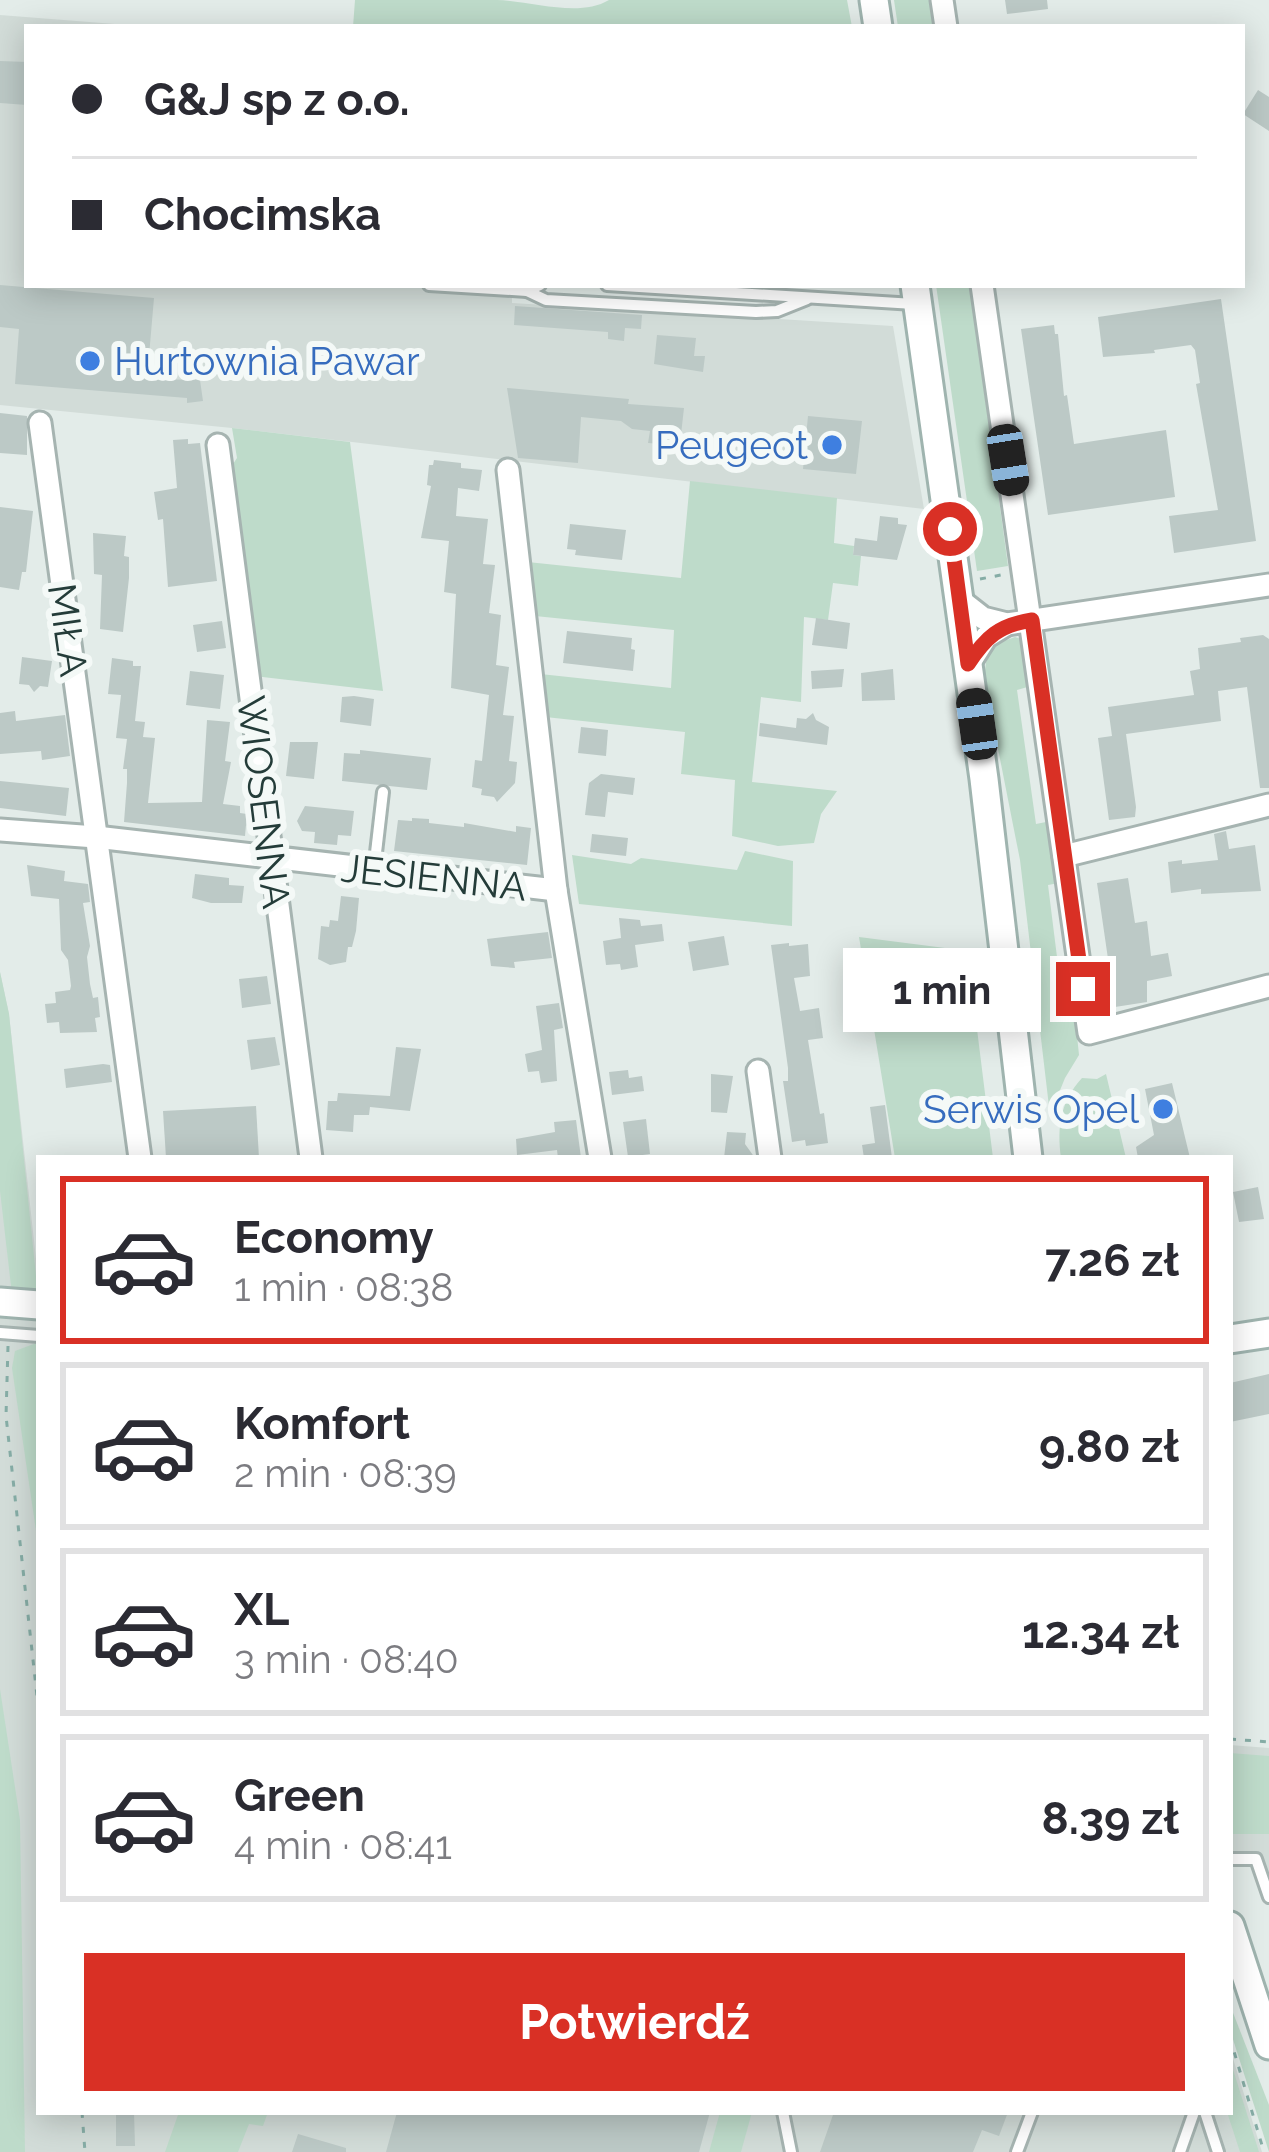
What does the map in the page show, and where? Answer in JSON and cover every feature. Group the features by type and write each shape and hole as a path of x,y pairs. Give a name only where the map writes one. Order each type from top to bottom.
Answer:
{"main road":[{"path":"916,295 960,601 1028,1155"},
{"path":"0,1302 36,1305"},
{"path":"1233,1339 1269,1333"},
{"path":"1233,1935 1269,2045"}],"street":[{"path":"982,288 1089,1033 1269,986"},
{"name":"MIŁA","path":"40,423 140,1155"},
{"name":"WIOSENNA","path":"218,445 310,1155"},
{"name":"JESIENNA","path":"508,470 556,890 600,1155"},
{"path":"960,601 983,618 1007,624 1269,585"},
{"path":"968,664 986,638 1007,624"},
{"path":"1064,856 1269,805"},
{"path":"0,830 96,837"},
{"name":"JESIENNA","path":"96,837 556,890"},
{"path":"758,1071 770,1155"}],"lane":[{"path":"534,288 546,300 756,312 777,310 807,298"},
{"path":"677,288 807,298 916,295"},
{"path":"374,870 383,792"},
{"path":"5,1334 36,1336"},
{"path":"1233,1859 1256,1859 1269,1897"},
{"path":"784,2115 791,2152"},
{"path":"1017,2152 1031,2115"},
{"path":"1180,2152 1193,2115"},
{"path":"1206,2115 1218,2152"}],"path":[{"path":"5,1334 6,1416 36,1687"},
{"path":"1233,1739 1269,1742"},
{"path":"1233,2048 1264,2152"},
{"path":"82,2115 86,2152"}],"shaded area":[{"path":"0,15 115,24 24,24 24,288 512,288 512,303 893,326 924,509 232,428 0,405"},
{"path":"0,972 9,1014 36,1259 36,2115 1233,2115 1233,2059 1262,2152 0,2152"},
{"path":"1233,1745 1269,1748 1269,1897 1256,1859 1233,1859"}],"green space":[{"path":"355,0 497,0 584,8 609,0 847,0 851,24 353,24"},
{"path":"894,0 932,0 936,24 898,24"},
{"path":"936,288 974,288 988,383 983,384 991,438 987,440 992,448 1008,566 977,571"},
{"path":"232,428 350,442 383,691 254,676 227,473 237,458"},
{"path":"690,481 837,498 834,543 854,546 853,555 861,556 858,586 833,583 828,620 804,617 801,702 761,697 752,782 837,791 821,814 814,843 778,846 732,836 735,780 681,774 685,732 536,716 531,673 671,688 674,630 525,615 518,561 681,578"},
{"path":"1015,637 1028,654 1031,686 1017,690 1036,824 1051,821 1059,883 1048,885 1061,989 1072,987 1079,1055 1050,1115 1020,860 984,678 995,644"},
{"path":"745,851 793,861 792,926 579,904 572,855 631,864 641,858 737,870"},
{"path":"859,937 984,953 976,1021 993,1155 895,1155"},
{"path":"0,972 9,1014 36,1305 13,1303 0,1191"},
{"path":"1106,1074 1125,1155 1061,1155 1060,1125 1069,1096 1082,1078"},
{"path":"36,1343 36,1531 12,1368 15,1351"},
{"path":"0,1689 20,1820 25,2152 0,2152"},
{"path":"1233,1753 1269,1756 1269,1834 1233,1834"},
{"path":"1233,2013 1269,2105 1269,2152 1233,2039"},
{"path":"1233,2070 1259,2152 1240,2152 1228,2115 1233,2115"},
{"path":"178,2115 267,2115 263,2126 249,2124 238,2152 165,2152"},
{"path":"719,2115 751,2115 741,2152 709,2152"}],"building":[{"path":"1005,0 1047,0 1048,9 1007,14"},
{"path":"0,61 24,62 24,105 0,103"},
{"path":"1258,90 1269,97 1269,131 1245,115"},
{"path":"0,285 154,298 147,379 200,380 203,401 15,384 19,329 0,327"},
{"path":"1221,299 1256,541 1174,553 1169,516 1218,510 1196,384 1200,383 1195,350 1191,345 1103,357 1098,317"},
{"path":"515,306 642,315 641,329 625,328 624,341 608,339 608,332 514,325"},
{"path":"1054,325 1074,444 1166,430 1175,497 1048,515 1021,329"},
{"path":"657,335 696,338 694,356 705,356 703,372 654,364"},
{"path":"507,388 684,408 679,452 648,443 650,431 632,429 621,421 581,417 578,463 518,458"},
{"path":"0,413 27,416 27,455 0,453"},
{"name":"Peugeot","path":"808,416 862,421 856,474 803,469"},
{"path":"188,439 188,444 200,443 217,581 168,587 163,519 158,520 154,492 177,488 173,440"},
{"path":"434,460 482,470 479,491 458,488 456,516 488,519 483,564 495,565 489,613 501,615 496,665 509,667 503,715 514,716 509,761 517,762 515,783 497,802 472,787 475,760 482,761 489,695 451,688 456,594 444,592 449,541 421,538 431,486 427,485 429,465"},
{"path":"0,507 33,511 26,572 22,572 19,590 0,587"},
{"path":"880,516 898,518 898,524 907,525 897,560 853,555 855,538 877,541"},
{"path":"570,524 626,530 622,560 575,555 576,550 567,549"},
{"path":"93,533 126,536 129,578 123,632 100,629 102,575 94,574"},
{"path":"816,618 850,623 847,649 812,645"},
{"path":"222,621 226,648 197,652 193,625"},
{"path":"567,631 632,638 633,671 563,663"},
{"path":"1263,635 1269,639 1269,788 1260,788 1247,687 1218,691 1221,721 1126,734 1135,817 1109,820 1098,738 1112,736 1108,707 1194,695 1190,671 1200,669 1198,648"},
{"path":"22,657 52,661 48,687 40,686 34,692 29,685 19,684"},
{"path":"112,658 141,666 135,721 145,722 143,737 155,738 148,803 202,802 207,720 230,722 225,761 231,762 223,804 240,806 240,813 247,814 245,836 124,822 127,739 116,738 121,695 108,694"},
{"path":"844,669 842,687 812,689 811,671"},
{"path":"893,669 895,700 862,701 861,673"},
{"path":"190,671 224,675 220,709 186,705"},
{"path":"342,697 374,699 371,726 340,722"},
{"path":"15,711 16,721 65,715 70,756 42,760 41,751 0,754 0,713"},
{"path":"813,713 829,727 827,745 759,736 760,723 796,728 797,718 806,719"},
{"path":"581,727 608,730 606,756 578,753"},
{"path":"290,742 318,742 314,779 286,776"},
{"path":"360,750 431,758 427,790 342,781 344,753 360,754"},
{"path":"601,774 635,778 633,795 608,792 605,817 585,815 589,783"},
{"path":"0,781 69,788 66,816 0,808"},
{"path":"305,806 354,811 351,836 338,835 337,845 314,843 315,832 302,831 297,821"},
{"path":"398,820 516,832 516,826 531,828 527,865 394,851"},
{"path":"1226,831 1229,849 1255,845 1261,891 1171,893 1168,862 1218,860 1214,834"},
{"path":"592,834 628,838 626,856 590,852"},
{"path":"27,865 65,871 64,881 88,884 90,902 83,903 90,984 93,998 98,997 97,1032 60,1033 59,1022 47,1023 45,1004 56,1003 55,992 70,990 68,960 61,950 59,899 31,896"},
{"path":"195,874 229,878 229,885 244,886 242,903 192,898"},
{"path":"1128,878 1135,923 1147,921 1151,956 1168,953 1172,976 1147,981 1147,1002 1115,1007 1097,883"},
{"path":"341,896 359,898 356,931 346,962 330,965 318,959 321,926 338,921"},
{"path":"619,918 640,920 641,926 662,924 664,941 635,945 638,967 621,970 620,964 606,965 603,941 621,938"},
{"path":"548,932 552,958 514,962 515,968 491,966 487,939"},
{"path":"724,936 729,965 693,971 688,942"},
{"path":"808,944 810,976 794,978 800,1011 819,1008 823,1038 808,1040 828,1143 806,1146 805,1140 792,1142 783,1081 788,1081 788,1068 771,945"},
{"path":"267,976 271,1004 242,1008 239,979"},
{"path":"559,1003 563,1028 554,1030 557,1081 541,1083 539,1071 528,1072 525,1054 542,1050 536,1006"},
{"path":"275,1037 280,1065 251,1070 247,1040"},
{"path":"396,1047 421,1049 410,1111 370,1107 369,1115 354,1115 353,1132 326,1130 328,1101 337,1101 338,1093 390,1096"},
{"path":"110,1065 112,1082 66,1088 64,1069"},
{"path":"628,1070 629,1078 642,1076 644,1091 612,1095 609,1072"},
{"path":"711,1074 733,1076 727,1113 711,1112"},
{"name":"Serwis Opel","path":"1172,1083 1189,1155 1137,1155 1136,1147 1154,1135 1145,1089"},
{"path":"885,1105 892,1155 864,1155 862,1145 875,1143 870,1107"},
{"path":"256,1106 259,1155 166,1155 163,1111"},
{"path":"646,1119 650,1154 628,1155 623,1122"},
{"path":"576,1120 581,1155 558,1155 557,1150 517,1155 516,1139 555,1132 554,1122"},
{"path":"727,1132 746,1133 745,1144 753,1155 724,1155"},
{"path":"1258,1187 1264,1219 1239,1222 1233,1192"},
{"path":"1269,1374 1269,1414 1233,1421 1233,1382"},
{"path":"116,2115 134,2115 135,2146 116,2146"},
{"path":"396,2115 709,2115 699,2152 386,2152"},
{"path":"833,2115 1007,2115 999,2136 982,2130 973,2152 820,2152"},
{"path":"298,2134 346,2148 346,2152 292,2152"}],"place":[{"name":"Hurtownia Pawar","path":"90,361"},
{"name":"Peugeot","path":"832,445"},
{"name":"Serwis Opel","path":"1163,1109"}],"route":[{"path":"950,529 968,664 986,638 1007,624 1032,620 1083,989"}]}
